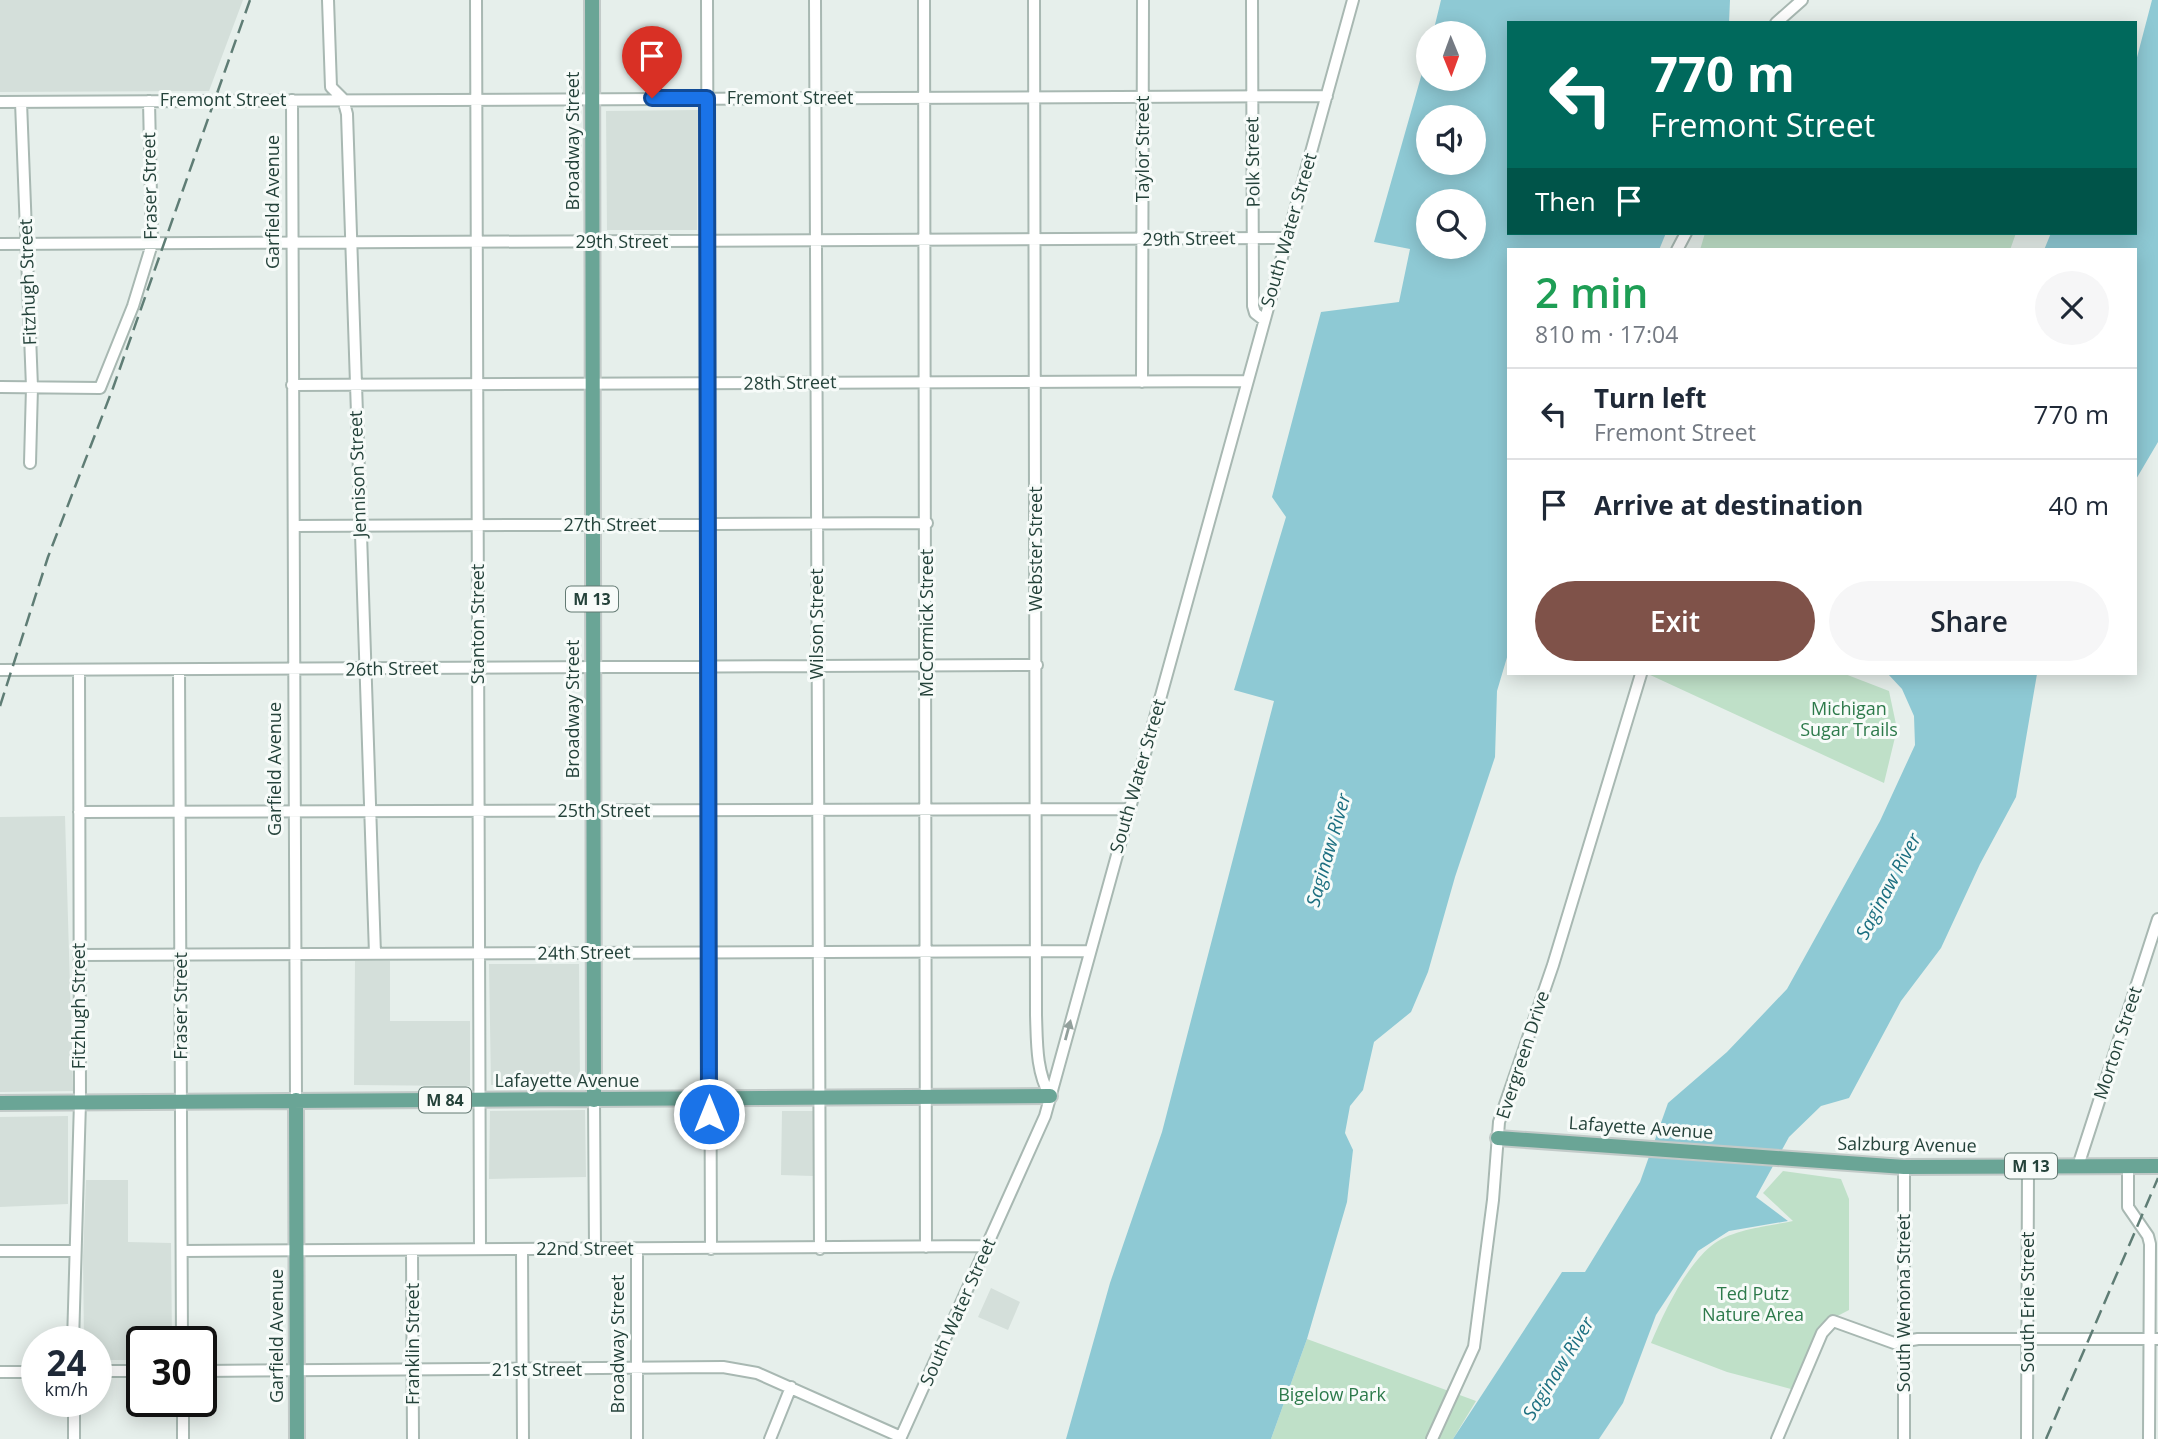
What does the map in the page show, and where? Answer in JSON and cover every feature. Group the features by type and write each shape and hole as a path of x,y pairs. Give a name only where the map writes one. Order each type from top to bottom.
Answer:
{"main road":[{"name":"Broadway Street","path":"592,0 594,1100"},
{"name":"Lafayette Avenue","path":"0,1103 1050,1096"},
{"name":"Garfield Avenue","path":"296,1100 297,1439"},
{"name":"Lafayette Avenue","path":"1498,1138 1782,1157"},
{"name":"Salzburg Avenue","path":"1782,1157 1904,1167 2158,1166"}],"street":[{"name":"Jennison Street","path":"328,0 331,88 343,99 347,114 375,954"},
{"name":"Stanton Street","path":"476,0 480,1249"},
{"path":"707,0 711,1249"},
{"name":"Wilson Street","path":"815,0 820,1249"},
{"name":"McCormick Street","path":"924,0 927,523 926,1247"},
{"name":"Webster Street","path":"1034,0 1038,1054 1044,1085 1050,1096"},
{"name":"Taylor Street","path":"1142,382 1143,0"},
{"name":"Polk Street","path":"1252,0 1253,306 1255,313 1264,320"},
{"name":"South Water Street","path":"900,1438 1045,1116 1353,0"},
{"path":"1778,21 1802,0"},
{"name":"Fremont Street","path":"0,102 1327,96"},
{"name":"Garfield Avenue","path":"292,100 296,1100"},
{"name":"Fraser Street","path":"32,387 100,388 133,306 152,244 149,101"},
{"name":"Fitzhugh Street","path":"20,102 32,387 30,463"},
{"name":"29th Street","path":"0,244 1287,238"},
{"name":"28th Street","path":"292,385 1246,381"},
{"path":"0,387 32,387"},
{"name":"27th Street","path":"294,526 927,523"},
{"name":"26th Street","path":"0,670 1037,665"},
{"name":"Fitzhugh Street","path":"74,1326 80,1102 79,670"},
{"name":"Fraser Street","path":"179,670 182,1326"},
{"name":"Evergreen Drive","path":"1432,1439 1474,1347 1493,1200 1499,1122 1553,965 1641,675"},
{"name":"25th Street","path":"79,812 1130,808"},
{"name":"Morton Street","path":"2078,1166 2158,919"},
{"name":"24th Street","path":"79,955 1089,951"},
{"name":"Broadway Street","path":"594,1100 595,1249"},
{"name":"South Erie Street","path":"2027,1439 2028,1166"},
{"path":"2128,1166 2128,1207 2150,1244 2154,1339 2149,1439"},
{"name":"South Wenona Street","path":"1904,1167 1904,1439"},
{"name":"22nd Street","path":"182,1251 988,1246"},
{"path":"522,1249 523,1439"},
{"name":"Broadway Street","path":"636,1249 637,1439"},
{"name":"Franklin Street","path":"412,1250 413,1439"},
{"path":"0,1251 74,1251"},
{"path":"1777,1439 1822,1332 1833,1321 1894,1343 1918,1339 2154,1339"},
{"name":"21st Street","path":"217,1371 740,1369 791,1387 900,1438"},
{"path":"0,1372 21,1372"},
{"path":"770,1439 791,1387"},
{"path":"74,1417 74,1439"},
{"path":"183,1417 183,1439"}],"shaded area":[{"path":"0,0 243,0 209,91 0,92"},
{"path":"698,110 697,230 607,230 606,111"},
{"path":"65,816 73,1091 0,1092 0,817"},
{"path":"355,961 390,961 390,1021 470,1021 470,1086 354,1085"},
{"path":"489,964 579,964 580,1085 491,1085"},
{"path":"585,1110 586,1177 489,1179 490,1111"},
{"path":"782,1111 814,1111 813,1176 781,1175"},
{"path":"68,1116 68,1204 0,1207 0,1117"},
{"path":"86,1180 128,1180 128,1242 171,1243 172,1326 126,1326 126,1360 112,1360 112,1326 84,1326"},
{"path":"991,1288 1020,1302 1008,1330 978,1317"}],"green space":[{"path":"1704,235 2015,235 2011,248 1701,248"},
{"name":"Michigan Sugar Trails","path":"1650,675 1848,675 1889,691 1897,729 1884,783"},
{"name":"Ted Putz Nature Area","path":"1783,1171 1841,1179 1849,1199 1849,1310 1822,1324 1791,1389 1727,1372 1651,1343 1677,1289 1695,1263 1715,1243 1732,1234 1793,1221 1763,1193"},
{"name":"Bigelow Park","path":"1307,1339 1476,1401 1453,1439 1271,1439"}],"water":[{"name":"Saginaw River","path":"1441,0 1730,0 1729,21 1507,21 1507,235 1665,235 1660,248 1507,248 1507,657 1497,691 1495,757 1455,877 1428,972 1411,1012 1374,1042 1363,1090 1350,1106 1345,1133 1353,1150 1347,1202 1307,1339 1271,1439 1066,1439 1110,1283 1162,1132 1274,701 1234,690 1286,517 1272,497 1321,312 1399,302 1410,249 1374,242 1417,91 1486,91 1486,21 1436,21"},
{"path":"2152,0 2158,0 2158,442 2137,478 2137,248 2045,248 2050,235 2137,235 2137,57"},
{"name":"Saginaw River","path":"1889,675 2037,675 2016,797 1980,864 1941,948 1901,1001 1849,1098 1821,1106 1789,1137 1756,1197 1788,1221 1729,1231 1698,1251 1656,1315 1623,1403 1599,1439 1453,1439 1562,1272 1585,1272 1640,1182 1668,1103 1727,1052 1787,989 1880,821 1915,745 1914,716 1902,689"}],"railway":[{"path":"0,706 48,557 113,388 250,0"},
{"path":"2046,1439 2158,1178"}],"route":[{"path":"652,98 707,98 709,1114"}]}
